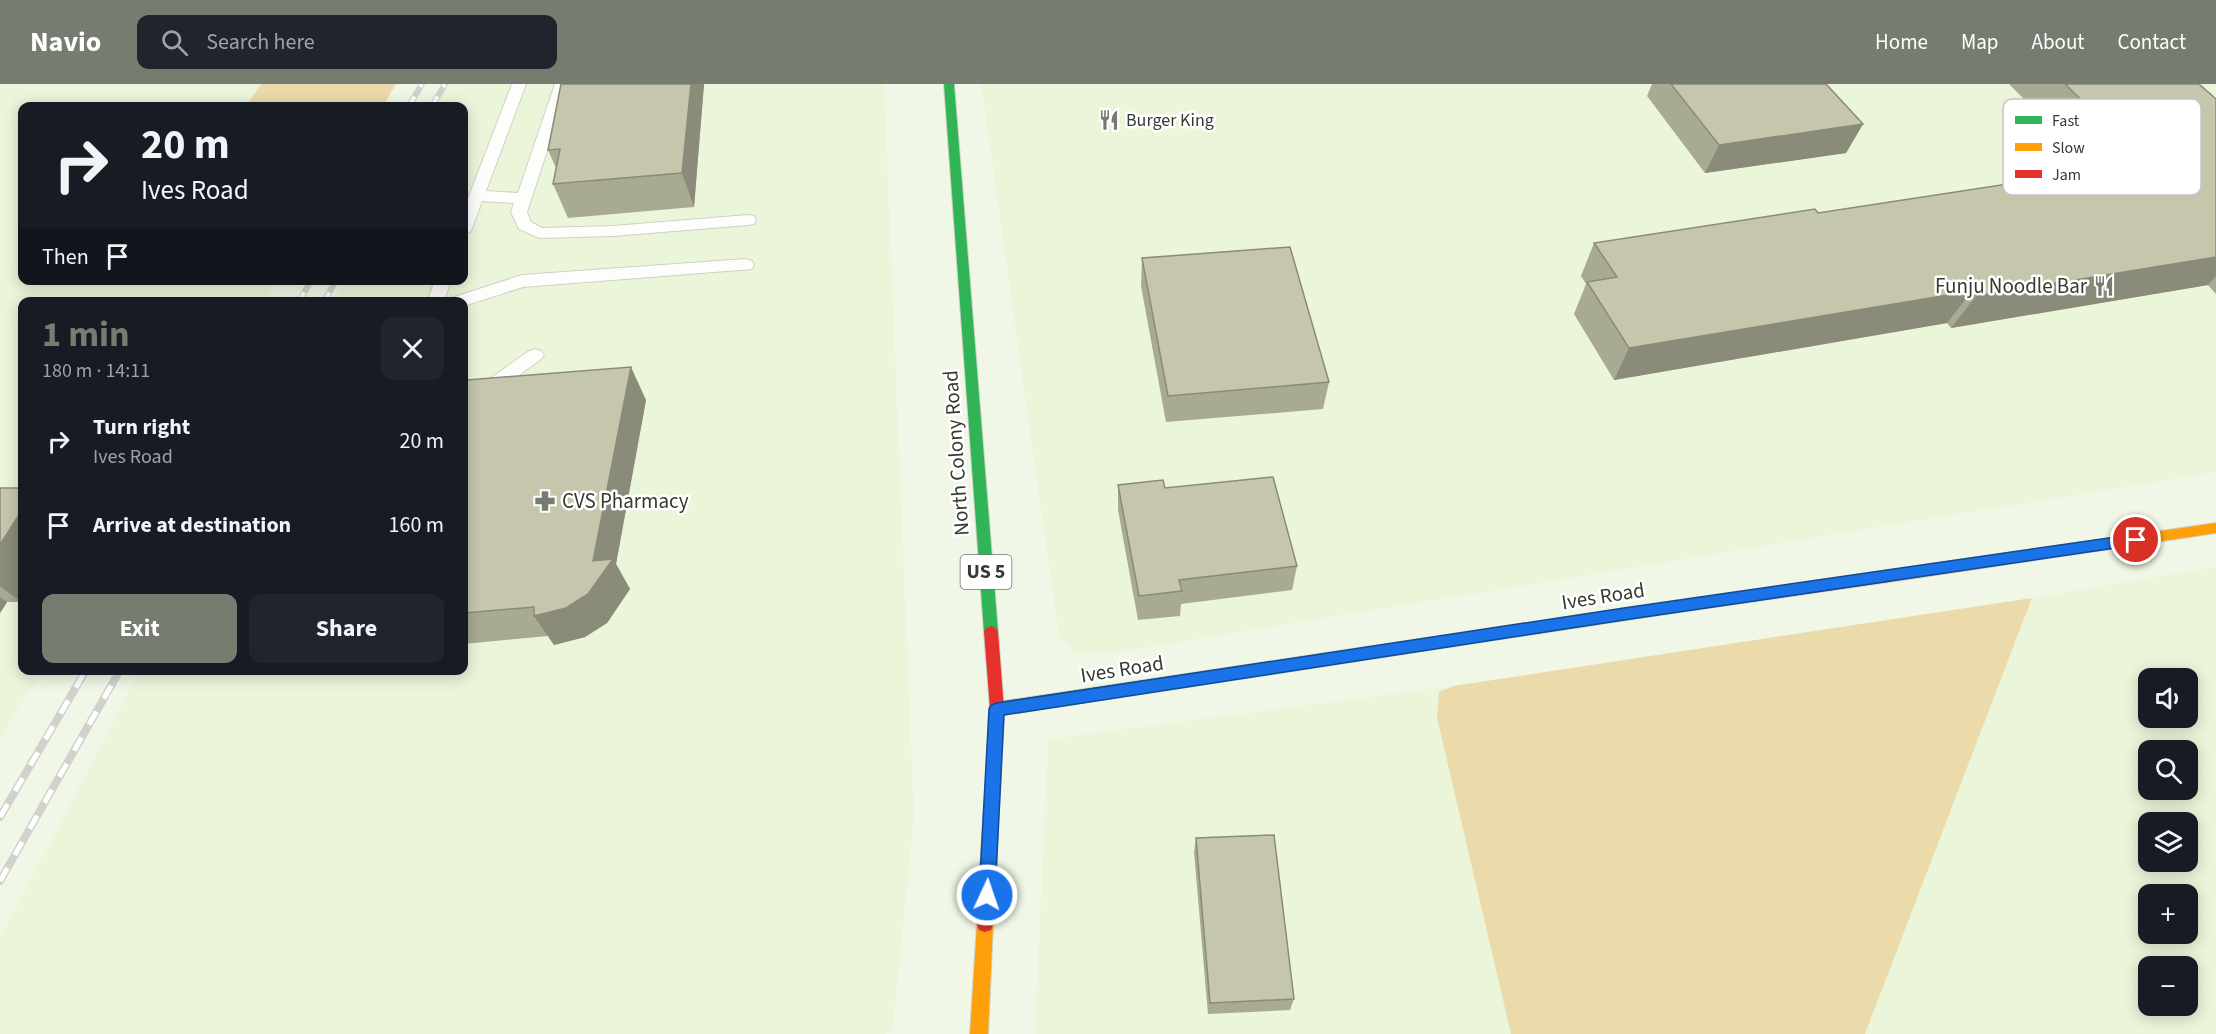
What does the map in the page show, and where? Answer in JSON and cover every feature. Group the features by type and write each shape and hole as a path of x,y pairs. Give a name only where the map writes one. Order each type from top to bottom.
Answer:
{"main road":[{"name":"North Colony Road","path":"949,84 997,709 980,1034"},
{"name":"Ives Road","path":"997,709 1636,612 2216,528"}],"lane":[{"path":"468,217 519,84"},
{"path":"562,84 519,212 525,225 539,232 613,231 748,220"},
{"path":"476,196 524,198"},
{"path":"468,298 522,281 746,265"},
{"path":"468,403 536,355"}],"shaded area":[{"path":"0,84 261,84 249,102 18,102 18,285 272,285 268,297 18,297 18,675 39,675 0,738"},
{"path":"261,84 396,84 385,102 249,102"},
{"path":"447,84 884,84 914,816 893,1028 886,1034 0,1034 0,938 138,675 468,675 468,297 335,297 342,285 468,285 468,102 438,102"},
{"path":"981,84 2216,84 2216,472 1125,651 1076,653 1059,637"},
{"path":"2216,567 2216,1034 1865,1034 2032,598"},
{"path":"2032,598 1865,1034 1511,1034 1437,718 1439,692 1453,686"},
{"path":"1453,686 1439,692 1437,718 1511,1034 1035,1034 1048,739"}],"building":[{"path":"561,84 691,84 682,173 553,184 560,149 548,150"},
{"path":"1671,84 1826,84 1863,124 1719,145"},
{"path":"2065,84 2199,84 2216,99 2216,257 1976,296 1972,291 1629,348 1587,282 1617,277 1594,243 1815,209 1818,213 2003,185 2003,195 2201,195 2201,99 2080,99"},
{"path":"1290,247 1329,382 1168,396 1142,258"},
{"name":"CVS Pharmacy","path":"631,367 593,561 613,559 588,594 566,608 534,616 534,607 468,613 468,380"},
{"path":"1273,477 1297,566 1179,580 1182,591 1139,596 1118,485 1163,480 1165,488"},
{"path":"0,488 18,488 18,516 0,545"},
{"path":"1274,835 1294,999 1210,1003 1196,838"}],"railway":[{"path":"411,102 422,84"},
{"path":"434,102 445,84"},
{"path":"302,297 308,285"},
{"path":"327,297 333,285"},
{"path":"0,817 83,675"},
{"path":"0,881 117,675"}],"traffic: fast":[{"path":"949,84 991,632"},
{"path":"997,709 1666,608"}],"traffic: slow":[{"path":"1889,576 2216,528"},
{"path":"979,1034 985,924"}],"traffic: jam":[{"path":"1666,608 1889,576"},
{"path":"985,924 997,709 991,632"}],"place":[{"name":"Burger King","path":"1109,120"},
{"name":"Funju Noodle Bar","path":"2104,286"},
{"name":"CVS Pharmacy","path":"545,501"}],"route":[{"path":"987,895 997,709 1624,614 2136,540"}]}
